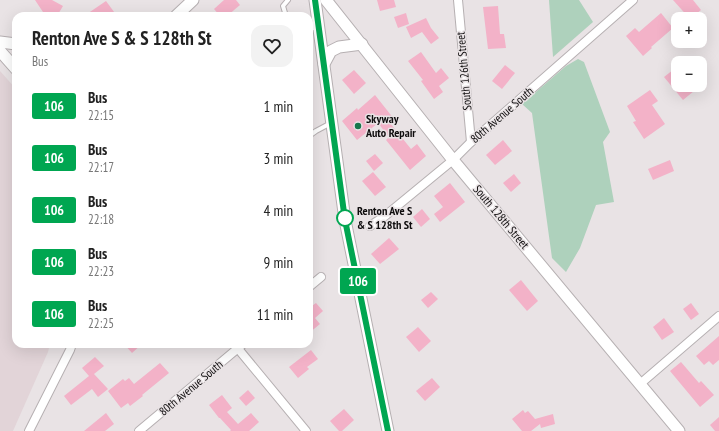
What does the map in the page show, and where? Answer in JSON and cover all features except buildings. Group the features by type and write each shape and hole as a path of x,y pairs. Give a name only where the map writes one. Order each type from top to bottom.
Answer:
{"street":[{"path":"180,12 193,0"},
{"path":"315,0 314,28 324,64 345,220 388,431"},
{"name":"South 128th Street","path":"326,0 453,160 679,431"},
{"name":"South 126th Street","path":"458,0 471,142"},
{"name":"80th Avenue South","path":"370,226 385,216 453,160 471,142 633,0"},
{"path":"0,42 12,44"},
{"path":"324,64 331,52 339,47 362,44"},
{"path":"0,51 12,64"},
{"path":"313,284 321,277"},
{"path":"640,384 719,316"},
{"path":"29,431 70,348"},
{"name":"80th Avenue South","path":"140,431 235,348"},
{"path":"240,348 306,431"}],"lane":[{"path":"285,12 283,6 288,0"},
{"path":"313,133 332,123"}],"shaded area":[{"path":"0,71 12,84 12,348 49,348 13,431 0,431"}],"green space":[{"path":"549,0 579,0 593,22 553,57"},
{"path":"578,59 584,62 610,132 603,142 614,202 596,205 580,248 566,272 552,258 532,113 522,104 566,66"}],"bus line":[{"name":"106","path":"315,0 345,220 388,431"}],"place":[{"name":"Skyway Auto Repair","path":"358,126"},
{"name":"Renton Ave S & S 128th St","path":"345,218"}]}
